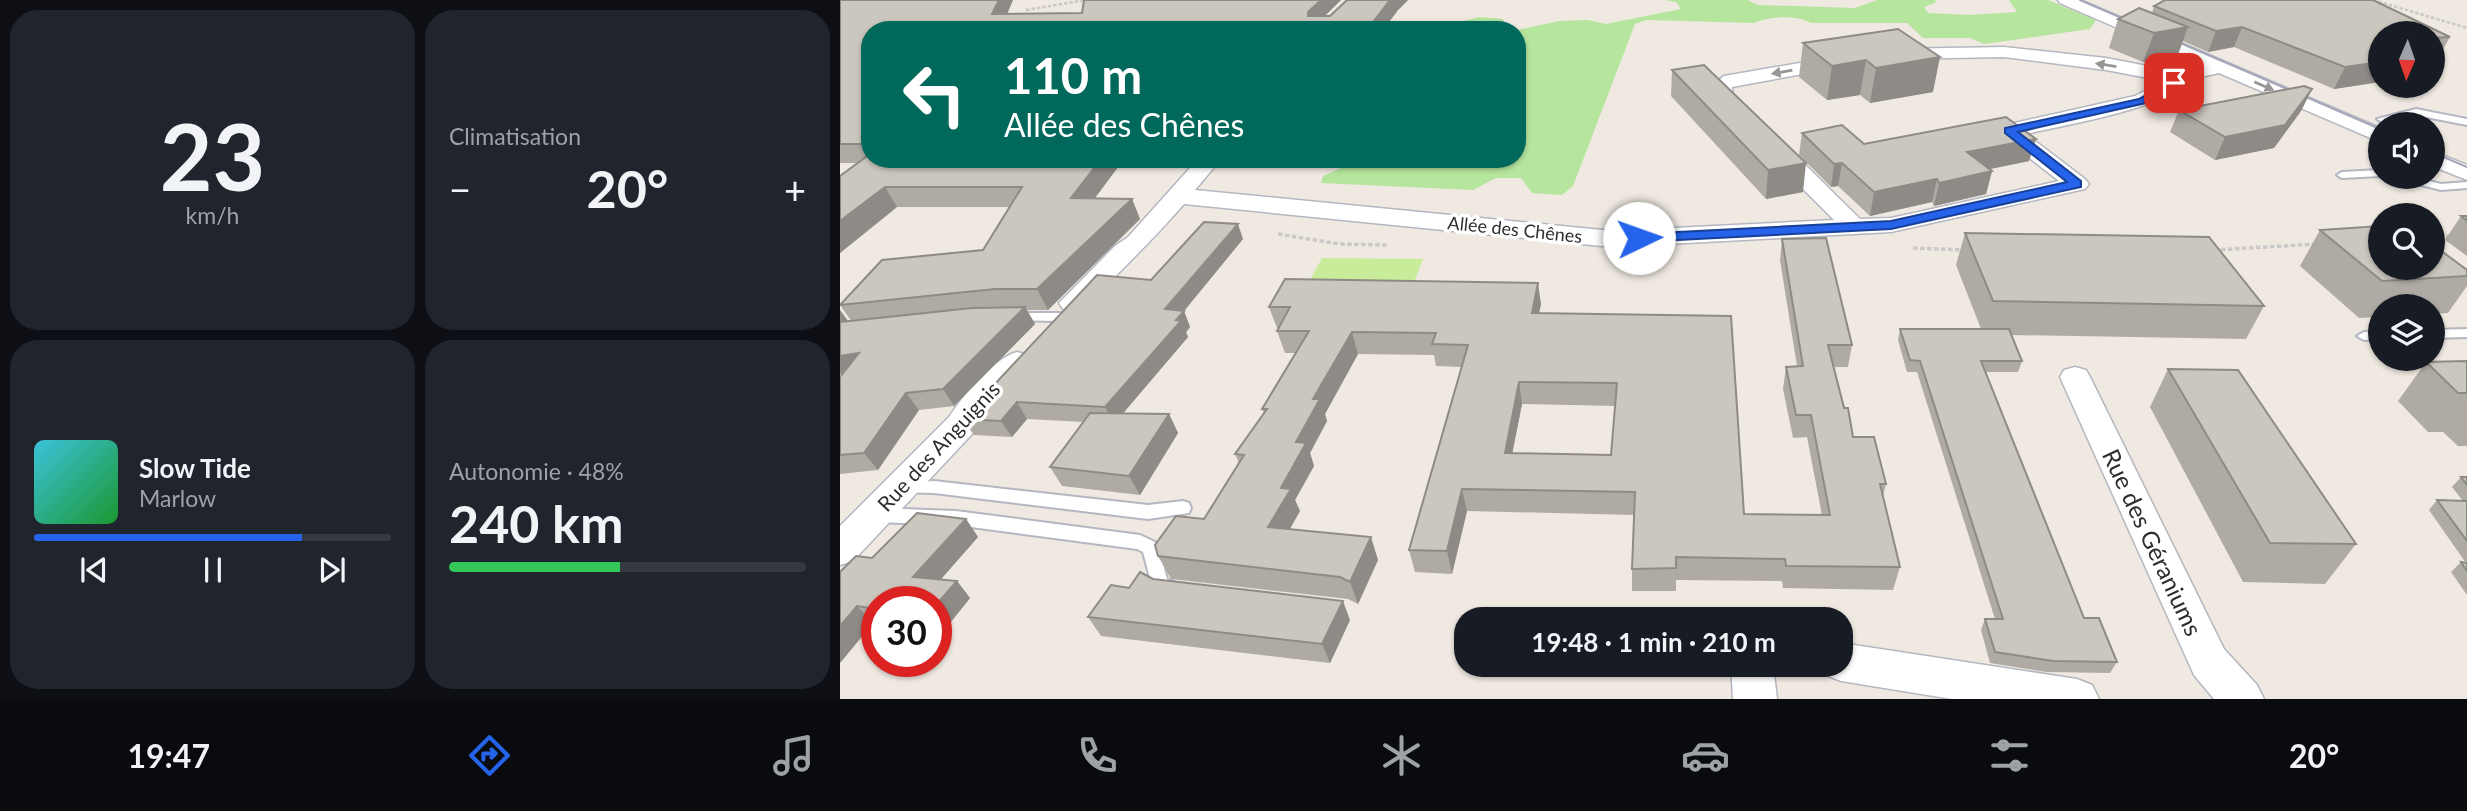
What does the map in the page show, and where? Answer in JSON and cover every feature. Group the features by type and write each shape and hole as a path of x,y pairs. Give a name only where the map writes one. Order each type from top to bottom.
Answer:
{"street":[{"path":"2066,0 2222,68 2368,120"},
{"path":"2100,0 2368,118"},
{"path":"1854,227 1723,96 1722,85 1731,80 1864,58 2004,52 2106,64 2173,77"},
{"name":"Allée des Chênes","path":"1179,196 1612,239 1891,225 2077,184 2009,131 2142,101 2174,83 2173,77 2222,68"},
{"path":"2445,146 2467,155"},
{"path":"2445,164 2467,173"},
{"name":"Rue des Anguignis","path":"840,550 1060,317 1179,196 1202,168"},
{"name":"Rue des Géraniums","path":"2075,377 2210,662 2242,699"},
{"path":"1853,664 2077,699"},
{"path":"1753,677 1755,699"}],"lane":[{"path":"2445,117 2467,122"},
{"path":"2342,175 2368,174"},
{"path":"2445,187 2467,185"},
{"path":"1000,318 1060,317"},
{"path":"2445,334 2467,333"},
{"path":"2364,336 2368,336"},
{"path":"900,488 934,487 1148,512 1183,508"},
{"path":"874,514 957,518 1140,542 1152,548 1159,584 1165,588 1191,591"}],"path":[{"path":"1026,10 1086,0"},
{"path":"2372,0 2467,28"},
{"path":"2445,236 2455,236"}],"green space":[{"path":"1665,0 1748,0 1758,5 1855,8 1877,0 1934,0 1937,2 1924,7 1928,13 1969,15 2017,12 2009,0 2048,0 2096,20 2090,29 1984,44 1970,38 1923,38 1907,23 1811,23 1782,17 1754,23 1646,20 1635,24 1573,186 1562,195 1532,193 1521,178 1496,178 1473,190 1321,183 1323,176 1341,168 1526,168 1526,28 1559,21 1588,20 1606,24 1681,9 1676,2"},
{"path":"1479,17 1503,21 1463,21"},
{"path":"1322,258 1423,259 1412,288 1306,287"}],"building":[{"path":"840,0 999,0 992,14 1082,13 1084,0 1321,0 1308,12 1308,16 1330,16 1347,0 1390,0 1374,21 861,21 861,144 840,144"},
{"path":"2165,0 2373,0 2417,21 2368,21 2368,64 2345,67 2242,27 2216,31 2154,6"},
{"path":"2139,8 2188,27 2154,33 2118,19"},
{"path":"1898,29 1940,57 1876,68 1866,60 1832,66 1803,43"},
{"path":"1704,65 1806,163 1768,170 1672,70"},
{"path":"2304,86 2312,89 2285,125 2225,137 2179,110"},
{"path":"2006,117 2036,139 1967,152 1992,171 1939,183 1937,179 1874,192 1842,163 1834,164 1802,133 1842,125 1864,144"},
{"path":"861,161 861,168 1094,168 1071,198 1132,199 1037,289 995,289 840,305 882,260 983,250 1022,187 885,187 840,221 840,176"},
{"path":"1204,222 1238,224 1165,309 1184,311 1176,320 1181,321 1105,407 1017,402 1001,421 962,419 1097,275 1151,280"},
{"path":"2368,227 2368,269 2320,230"},
{"path":"1965,233 2209,237 2264,306 1993,301"},
{"path":"1826,238 1852,345 1828,345 1844,408 1848,408 1853,437 1874,437 1886,484 1880,484 1900,567 1786,566 1785,559 1676,557 1676,568 1632,569 1635,492 1462,489 1447,551 1409,550 1468,345 1432,344 1436,333 1352,332 1313,399 1320,399 1296,442 1306,443 1281,488 1291,489 1268,527 1371,537 1350,582 1340,577 1158,556 1155,545 1176,516 1204,519 1244,455 1235,454 1267,409 1262,409 1309,331 1277,331 1290,307 1269,307 1285,279 1538,283 1532,313 1731,316 1744,514 1830,515 1811,415 1796,415 1786,367 1803,366 1782,239","holes":["1519,382 1617,383 1611,455 1505,453"]},
{"path":"2445,254 2467,270 2467,276 2445,277"},
{"path":"1025,307 943,389 906,393 864,453 840,455 840,377 859,353 840,356 840,322 972,308"},
{"path":"1900,329 2009,329 2022,361 1981,361 2084,618 2099,618 2117,662 2053,661 1995,652 1985,619 2003,619 1920,361 1910,360"},
{"path":"2467,361 2467,393 2458,393 2435,371 2445,371 2445,362"},
{"path":"2168,369 2238,370 2356,544 2270,543"},
{"path":"1090,413 1169,414 1129,476 1050,467"},
{"path":"2437,500 2467,501 2467,541"},
{"path":"917,513 966,519 913,577 957,581 952,587 861,586 861,607 857,606 840,626 840,572 856,556 872,558"},
{"path":"1140,572 1153,579 1343,601 1322,644 1088,617 1111,585 1129,588"}],"tram line":[{"path":"2080,0 2138,25"},
{"path":"2164,36 2368,124"},
{"path":"2445,158 2467,167"}],"route":[{"path":"1639,238 1891,225 2077,184 2009,131 2142,101 2174,83"}]}
